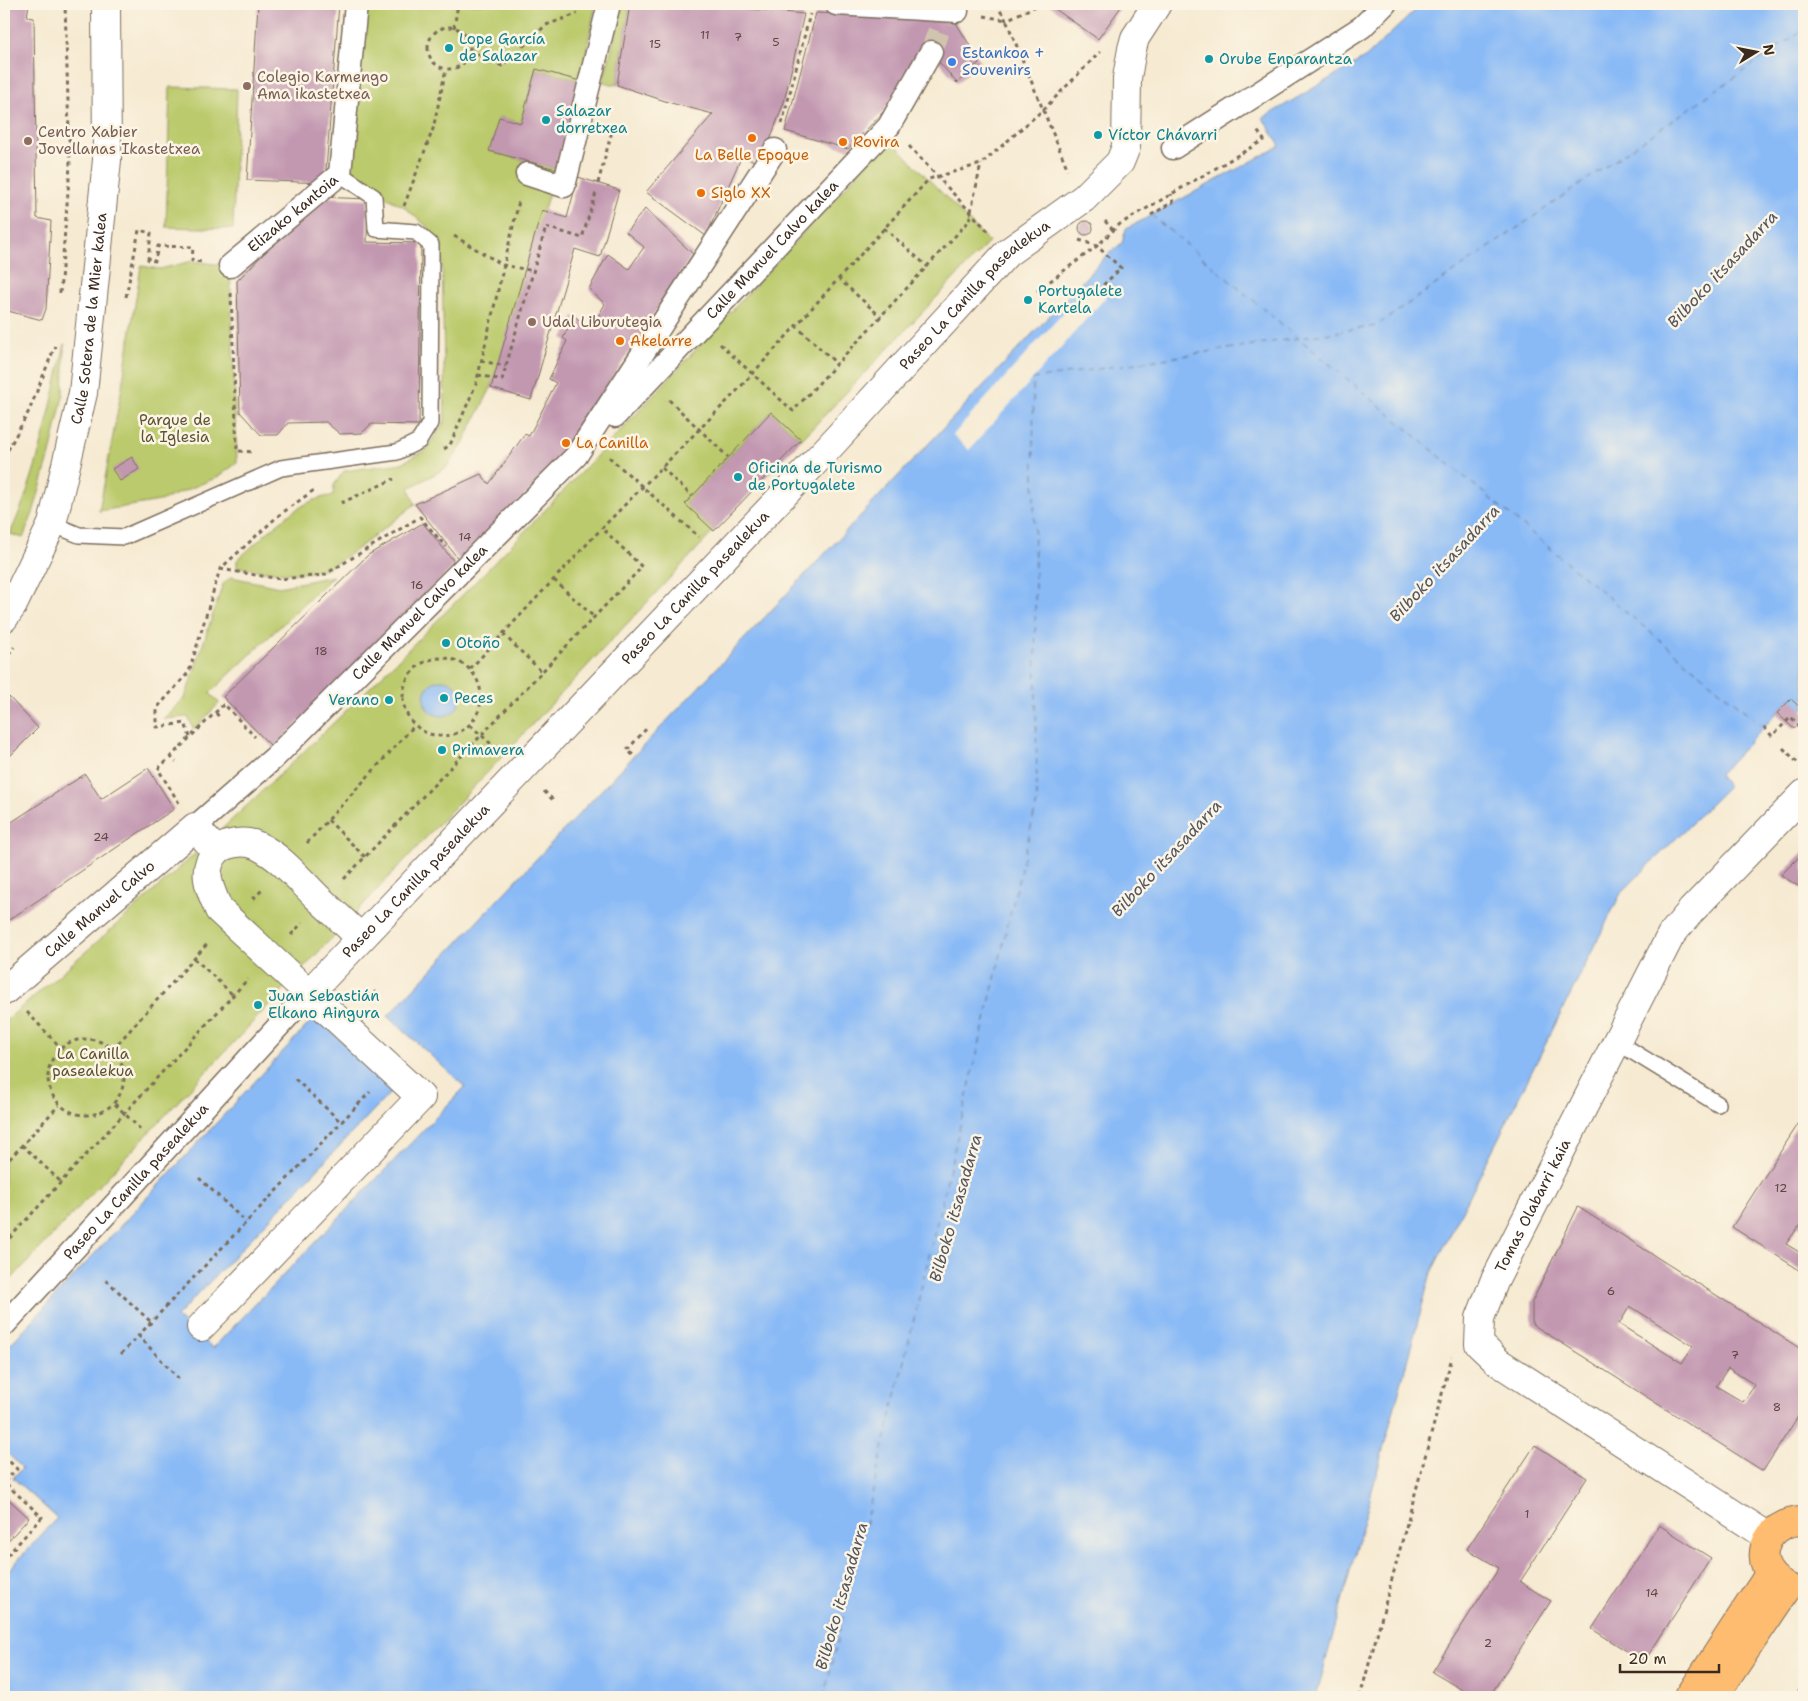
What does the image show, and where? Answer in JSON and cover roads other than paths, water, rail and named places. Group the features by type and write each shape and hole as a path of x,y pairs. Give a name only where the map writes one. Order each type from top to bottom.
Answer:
{"main road":[{"path":"1787,1582 1764,1554 1769,1536 1784,1523 1804,1521"},
{"path":"1689,1697 1787,1582"},
{"path":"1714,1697 1787,1582"}],"street":[{"name":"Calle Sotera de la Mier kalea","path":"4,618 13,605 52,524 83,393 94,301 107,160 106,4"},
{"name":"Elizako kantoia","path":"230,266 340,174 356,4"},
{"path":"526,174 564,186 609,4"},
{"path":"836,4 957,11"},
{"name":"Paseo La Canilla pasealekua","path":"4,1325 308,993 830,446 1007,253 1084,198 1120,162 1126,147 1127,78 1132,50 1135,38 1157,4"},
{"path":"1173,148 1362,27 1385,4"},
{"name":"Calle Manuel Calvo kalea","path":"195,826 274,758 584,449 889,126 931,52"},
{"name":"Calle Manuel Calvo kalea","path":"584,449 775,150"},
{"name":"Tomas Olabarri kaia","path":"1769,1536 1498,1362 1479,1344 1480,1318 1494,1282 1671,935 1691,911 1804,794"},
{"path":"195,826 216,851"},
{"name":"Calle Manuel Calvo","path":"5,990 195,826"},
{"path":"201,1327 421,1097 219,910 206,881 210,861 216,851 230,844 242,842 257,845 286,866 361,938"}],"lane":[{"path":"52,524 80,535 124,537 281,468 397,452 419,441 430,423 431,245 416,232 376,229 374,197 340,174"},
{"path":"1617,1042 1718,1104"}],"water":[{"name":"Bilboko itsasadarra","path":"1422,4 1804,4 1804,708 1802,710 1790,699 1719,775 1728,787 1621,893 1431,1273 1316,1697 4,1697 4,1575 57,1518 13,1478 22,1468 4,1450 4,1351 316,1016 392,1091 176,1317 213,1348 465,1087 388,1016 1107,255 1122,243 1126,229 1280,146 1263,118 1366,57"},
{"path":"442,680 454,686 460,698 454,710 442,716 430,710 424,698 430,686"}],"tunnel":[{"path":"931,52 949,4"}],"place":[{"name":"Lope García de Salazar","path":"449,48"},
{"name":"Orube Enparantza","path":"1209,59"},
{"name":"Estankoa + Souvenirs","path":"952,62"},
{"name":"Colegio Karmengo Ama ikastetxea","path":"247,86"},
{"name":"Salazar dorretxea","path":"546,120"},
{"name":"Víctor Chávarri","path":"1098,135"},
{"name":"La Belle Epoque","path":"752,138"},
{"name":"Centro Xabier Jovellanas Ikastetxea","path":"28,141"},
{"name":"Rovira","path":"843,142"},
{"name":"Siglo XX","path":"701,193"},
{"name":"Portugalete Kartela","path":"1028,300"},
{"name":"Udal Liburutegia","path":"532,322"},
{"name":"Akelarre","path":"620,341"},
{"name":"La Canilla","path":"566,443"},
{"name":"Oficina de Turismo de Portugalete","path":"738,477"},
{"name":"Otoño","path":"446,643"},
{"name":"Peces","path":"444,698"},
{"name":"Verano","path":"389,700"},
{"name":"Primavera","path":"442,750"},
{"name":"Juan Sebastián Elkano Aingura","path":"258,1005"}],"park label":[{"name":"Parque de la Iglesia","path":"175,428"},
{"name":"La Canilla pasealekua","path":"93,1062"}]}
